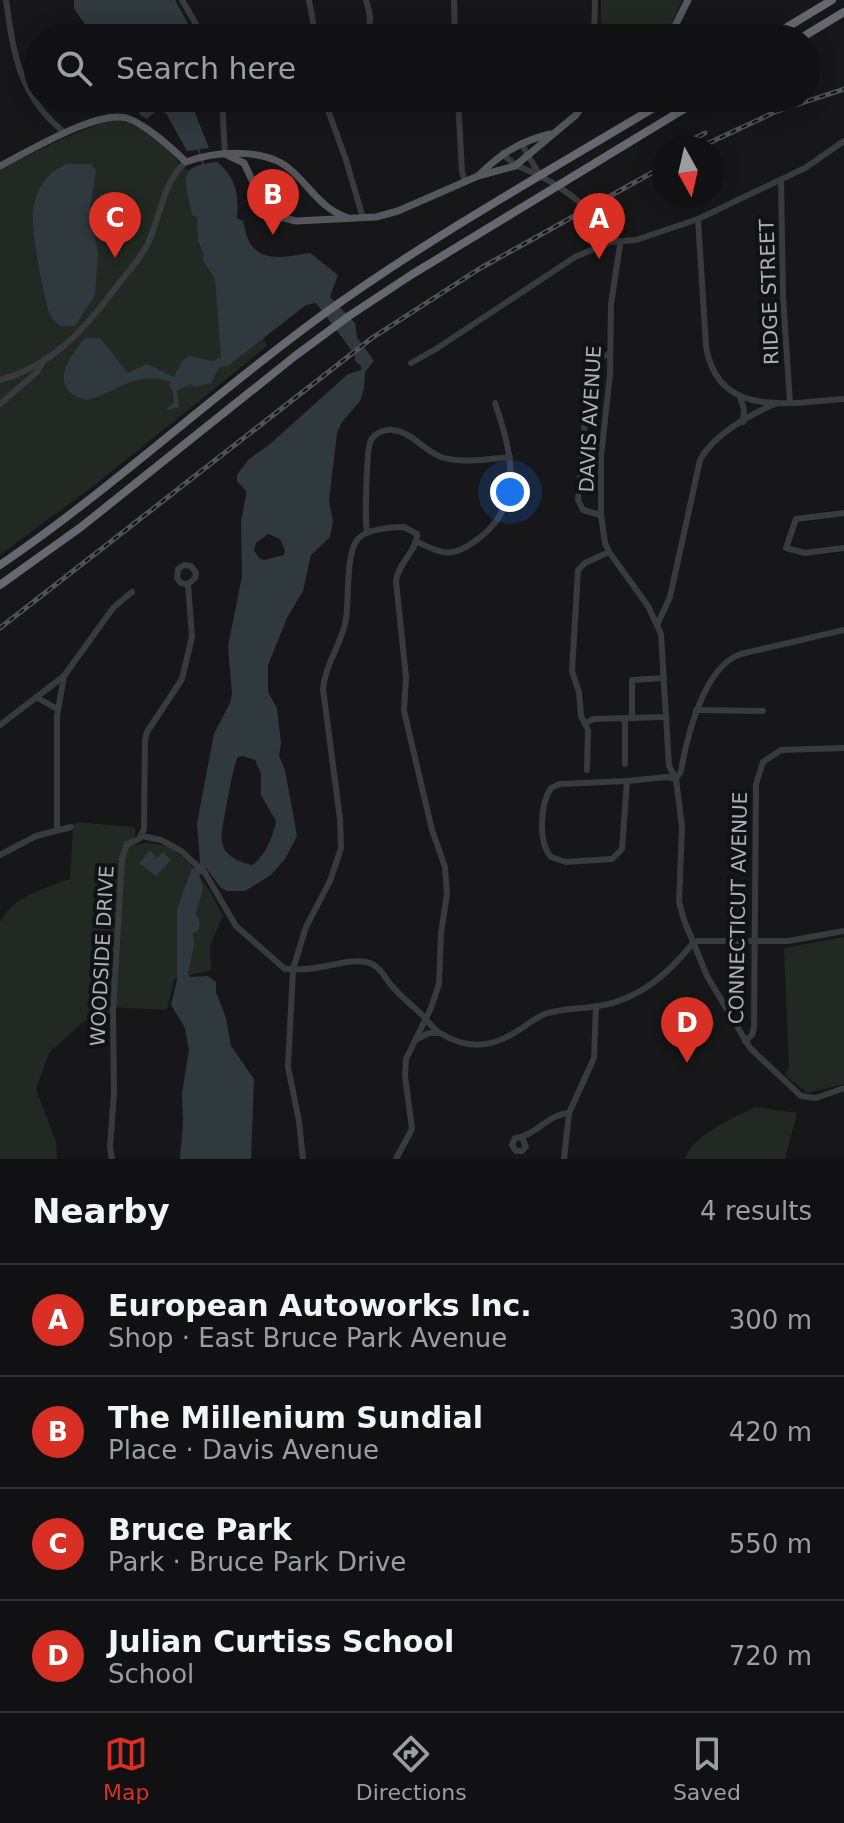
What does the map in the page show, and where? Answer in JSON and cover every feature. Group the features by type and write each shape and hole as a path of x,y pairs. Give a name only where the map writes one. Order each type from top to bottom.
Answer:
{"highway":[{"path":"788,24 821,0"},
{"path":"792,24 832,0"},
{"path":"820,27 844,12"},
{"path":"0,565 66,518 339,303 647,112"},
{"path":"0,585 81,527 349,316 679,112"}],"main road":[{"path":"676,24 688,0"},
{"path":"226,155 244,163 264,206 276,216 296,221 363,218 391,213 478,176 515,166 578,112"},
{"path":"0,166 65,133 98,119 117,116 126,118 189,160 257,155 278,161 291,169 327,209 350,219"},
{"path":"478,176 503,153 521,143 552,134"}],"street":[{"path":"6,0 24,80"},
{"path":"182,0 196,24"},
{"path":"309,0 313,24"},
{"path":"366,0 370,24"},
{"path":"454,0 455,24"},
{"path":"594,24 595,0"},
{"path":"41,112 65,133"},
{"path":"223,112 226,155"},
{"path":"329,112 363,218"},
{"path":"459,112 465,181"},
{"path":"411,363 564,263 592,249 618,241 636,240 698,219 813,164 844,141"},
{"path":"521,143 540,177"},
{"path":"503,153 515,166 540,177 590,211 618,241"},
{"path":"0,380 43,362 84,327 143,252 173,175 189,160"},
{"name":"RIDGE STREET","path":"781,181 783,296 790,403"},
{"path":"698,219 708,356 718,380 738,396 744,409 743,422"},
{"name":"DAVIS AVENUE","path":"618,241 621,250 611,304 601,456 601,515 609,552 658,623 662,640 669,766 676,779 682,827 679,902 707,976 745,1041 801,1096 816,1098 841,1091"},
{"path":"601,515 583,510 578,500 590,365 596,358 610,354"},
{"path":"0,404 37,372 43,362"},
{"path":"738,396 778,403 844,399"},
{"path":"417,542 449,554 488,532 502,514 511,476 510,457 495,403"},
{"path":"658,623 670,597 700,460 709,445 778,403"},
{"path":"367,533 368,452 372,439 381,431 396,430 418,441 432,453 446,458 510,457"},
{"path":"844,513 796,519 786,548 805,553 844,548"},
{"path":"303,1159 288,1067 293,969 306,927 330,881 341,848 323,689 327,669 346,621 355,544 367,533 404,527 417,534 417,542 400,567 396,581 406,677 404,711 447,886 439,948 439,984 405,1067 412,1129 396,1159"},
{"path":"587,770 586,723 581,716 579,692 572,671 578,570 585,563 609,552"},
{"path":"188,584 192,637 182,679 147,732 145,740 142,836 167,842 205,873 236,926 285,969 368,962 377,967 395,990 439,1033"},
{"path":"0,725 64,676 107,615 132,592"},
{"path":"627,781 622,849 618,856 566,862 551,857 543,842 546,798 551,788 560,784 667,777 676,779 681,771 689,727 696,710 717,673 734,656 844,630"},
{"path":"57,830 57,709 64,676"},
{"path":"625,764 632,680 664,678"},
{"path":"36,697 57,709"},
{"path":"696,710 763,711"},
{"path":"586,723 593,719 666,717"},
{"name":"CONNECTICUT AVENUE","path":"745,1041 754,1028 756,784 760,767 778,751 844,748"},
{"path":"0,855 31,838 71,827"},
{"name":"WOODSIDE DRIVE","path":"112,1159 113,997 122,859 127,844 142,836"},
{"path":"414,1041 429,1033 439,1033 471,1045 486,1046 501,1042 547,1013 623,1000 645,990 697,941 788,941 844,931"},
{"path":"564,1159 569,1113 594,1058 596,1006"},
{"path":"522,1138 555,1116 569,1113"}],"shaded area":[{"path":"74,0 175,0 188,24 85,24 74,9"},
{"path":"601,0 682,0 671,24 601,24"},
{"path":"140,112 155,112 147,119"},
{"path":"161,112 195,112 209,148 187,151 166,113"},
{"path":"111,119 143,130 185,169 193,170 267,346 96,484 0,555 0,169"},
{"path":"217,162 232,180 237,194 237,218 243,221 249,241 258,252 272,257 310,253 338,275 330,297 355,323 357,337 374,361 365,372 360,401 337,433 329,501 333,521 330,537 311,555 303,591 287,618 268,665 268,692 277,708 281,743 279,756 285,770 297,836 285,859 271,875 245,891 227,891 220,887 206,868 199,876 203,888 196,914 200,923 198,931 193,933 194,945 188,973 190,977 208,976 216,982 231,1046 254,1079 251,1159 180,1159 182,1093 189,1050 185,1028 171,1005 177,980 177,909 192,868 200,863 197,823 214,734 232,694 228,646 242,576 241,522 246,495 237,481 237,475 249,459 348,374 361,370 361,366 316,303 306,305 229,365 219,367 211,383 195,387 191,384 177,391 179,407 166,410 174,402 169,387 171,382 158,379 136,380 86,400 74,395 64,381 64,372 72,355 85,338 100,338 128,373 147,364 174,377 182,361 190,356 212,361 221,358 215,279 203,260 197,217 192,215 186,184 189,172 203,164","holes":["268,534 280,539 284,555 264,560 259,558 254,550 256,543","238,757 255,760 261,774 261,795 276,821 268,846 252,865 227,853 222,840 235,764"]},
{"path":"67,164 91,164 96,170 90,208 98,253 95,295 75,326 60,326 49,312 33,221 34,204 43,182"},
{"path":"76,822 135,827 135,845 151,843 165,846 190,864 223,916 210,945 211,970 174,979 167,1010 110,1007 109,1021 84,1021 49,1053 36,1089 56,1142 57,1159 0,1159 0,922 22,899 70,879 73,827"},
{"path":"150,851 157,858 163,852 171,860 156,876 139,863"},
{"path":"844,937 844,1084 807,1093 784,1074 789,1069 784,948"},
{"path":"755,1107 797,1113 785,1159 685,1159 705,1135"}],"waterway":[{"path":"199,150 203,164"}],"railway":[{"path":"820,97 844,89"},
{"path":"724,136 775,112"},
{"path":"699,136 705,133"},
{"path":"0,628 372,338 479,269 652,173"}],"place":[{"name":"The Millenium Sundial","path":"273,235"},
{"name":"Bruce Park","path":"115,258"},
{"name":"European Autoworks Inc.","path":"599,259"},
{"name":"Julian Curtiss School","path":"687,1063"}]}
